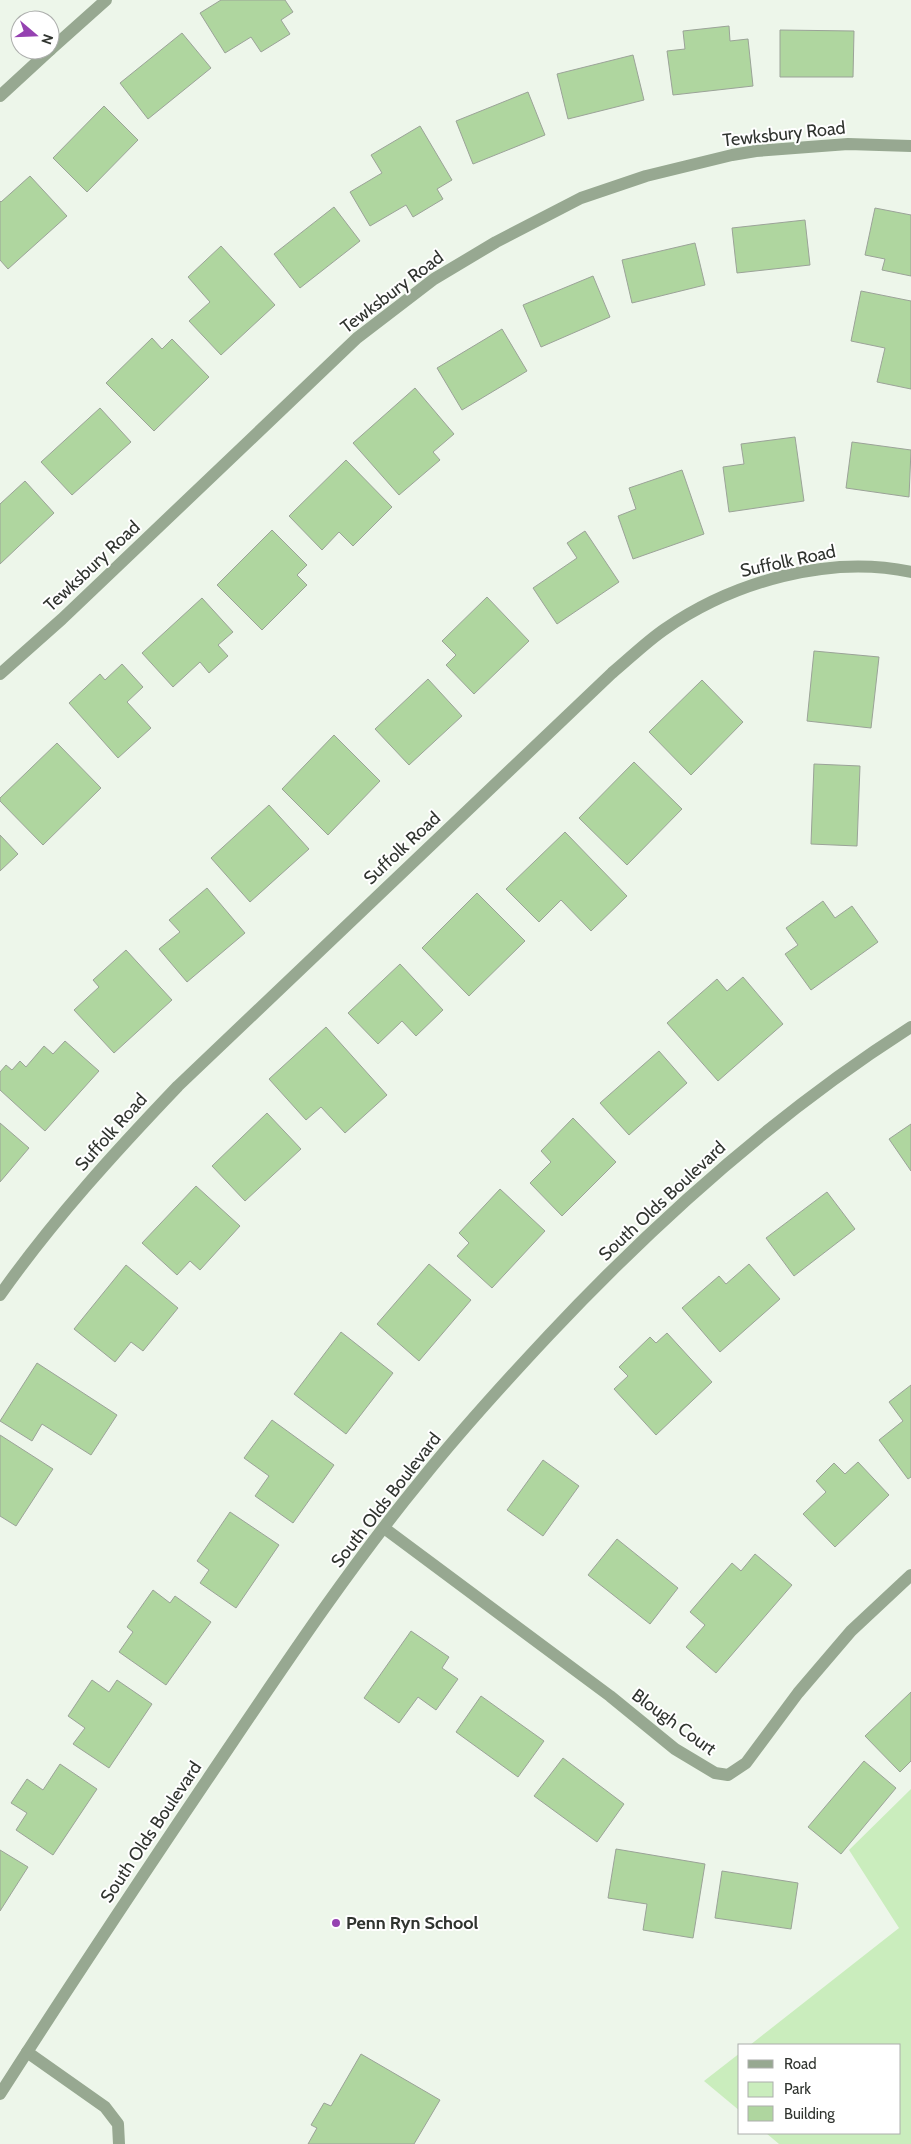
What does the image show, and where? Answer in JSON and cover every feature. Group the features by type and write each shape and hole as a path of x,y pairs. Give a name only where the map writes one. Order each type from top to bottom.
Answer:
{"street":[{"path":"60,41 106,0"},
{"path":"0,96 39,60"},
{"name":"Tewksbury Road","path":"0,674 62,619 357,338 434,279 496,242 581,198 646,176 732,155 756,151 848,144 911,146"},
{"name":"Suffolk Road","path":"0,1295 67,1208 115,1152 178,1086 612,673 664,630 696,610 744,587 809,570 849,566 890,567 911,572"},
{"name":"South Olds Boulevard","path":"0,2094 90,1954 293,1652 420,1480 481,1408 578,1304 665,1218 724,1166 808,1097 911,1027"},
{"name":"Blough Court","path":"384,1528 610,1696 675,1749 716,1773 728,1774 746,1763 798,1693 851,1631 911,1575"},
{"path":"27,2052 105,2107 118,2124 119,2144"}],"green space":[{"path":"911,1789 911,2144 779,2144 767,2134 901,2134 901,2044 751,2044 899,1928 849,1850"},
{"path":"738,2055 738,2109 704,2081"}],"building":[{"path":"221,0 285,0 293,12 281,20 290,34 261,52 251,37 225,53 200,13"},
{"path":"729,26 730,41 748,39 753,86 673,95 667,51 685,49 683,31"},
{"path":"780,30 854,31 853,77 780,77"},
{"path":"182,33 211,68 148,119 120,83"},
{"path":"633,55 644,100 568,119 557,74"},
{"path":"528,92 545,135 473,164 456,121"},
{"path":"104,106 138,140 87,192 53,158"},
{"path":"420,126 452,180 437,189 443,199 413,217 406,205 370,226 350,192 382,173 371,155"},
{"path":"30,176 67,216 8,269 0,260 0,201"},
{"path":"334,207 360,241 300,288 274,254"},
{"path":"875,208 911,215 911,276 882,270 885,259 865,255"},
{"path":"805,220 810,265 737,273 732,228"},
{"path":"695,243 705,285 632,303 622,260"},
{"path":"221,246 275,305 221,355 189,321 210,302 188,277"},
{"path":"593,276 610,317 541,347 523,305"},
{"path":"861,291 911,301 911,389 877,382 885,348 851,341"},
{"path":"502,329 527,371 462,410 437,368"},
{"path":"152,338 162,349 172,339 209,377 154,431 106,383"},
{"path":"415,388 454,434 433,452 440,460 399,495 353,443"},
{"path":"100,408 131,442 72,495 41,462"},
{"path":"795,437 804,501 729,512 723,467 744,464 741,444"},
{"path":"852,442 911,450 909,497 846,488"},
{"path":"346,460 392,507 353,546 339,532 322,550 289,516"},
{"path":"682,470 704,534 633,559 618,516 636,509 629,488"},
{"path":"25,481 54,513 0,564 0,504"},
{"path":"272,530 307,565 297,575 307,585 262,630 217,585"},
{"path":"585,531 619,582 557,624 533,588 577,558 567,543"},
{"path":"487,597 529,641 474,694 446,665 456,655 442,641"},
{"path":"202,598 233,632 218,645 228,656 209,673 200,662 173,687 142,653"},
{"path":"814,651 879,657 871,728 807,721"},
{"path":"122,664 143,687 127,702 151,728 118,758 69,703 100,674 105,680"},
{"path":"428,679 462,716 409,765 375,729"},
{"path":"702,680 743,722 691,775 649,732"},
{"path":"334,735 380,781 328,835 282,789"},
{"path":"57,743 101,788 43,845 0,801 0,798"},
{"path":"634,762 682,809 627,865 579,818"},
{"path":"814,764 860,766 857,846 811,844"},
{"path":"269,805 309,849 250,902 211,858"},
{"path":"565,832 627,896 591,931 561,900 539,922 506,889"},
{"path":"0,835 18,854 0,871"},
{"path":"207,888 245,933 187,982 159,949 180,932 169,920"},
{"path":"477,893 525,941 469,996 422,948"},
{"path":"823,901 835,918 852,906 878,942 811,990 785,954 798,945 786,928"},
{"path":"126,950 172,1000 114,1053 74,1010 99,987 93,980"},
{"path":"400,964 443,1010 416,1036 402,1021 378,1044 348,1013"},
{"path":"743,977 783,1024 718,1081 667,1023 717,979 727,991"},
{"path":"326,1027 387,1095 345,1133 321,1107 306,1120 269,1079"},
{"path":"65,1041 99,1071 45,1131 0,1090 0,1072 6,1065 12,1070 20,1061 26,1067 44,1046 53,1054"},
{"path":"659,1051 687,1083 629,1135 600,1103"},
{"path":"267,1113 301,1149 245,1201 212,1166"},
{"path":"573,1118 616,1162 562,1216 530,1183 551,1162 541,1151"},
{"path":"0,1123 29,1148 0,1182"},
{"path":"911,1124 911,1171 889,1139"},
{"path":"196,1186 240,1226 200,1270 190,1261 177,1275 142,1243"},
{"path":"500,1189 545,1231 492,1288 457,1256 469,1243 459,1233"},
{"path":"827,1192 855,1229 794,1276 766,1238"},
{"path":"429,1264 471,1300 419,1361 377,1324"},
{"path":"749,1264 780,1299 720,1352 682,1308 719,1276 726,1284"},
{"path":"126,1265 178,1308 143,1351 131,1342 115,1362 74,1329"},
{"path":"341,1332 393,1373 346,1434 294,1394"},
{"path":"667,1333 712,1382 656,1435 614,1389 628,1376 619,1367 650,1337 656,1343"},
{"path":"37,1363 117,1415 91,1455 42,1424 32,1441 0,1421"},
{"path":"911,1385 911,1477 908,1479 879,1440 903,1421 889,1402"},
{"path":"272,1420 334,1465 293,1523 255,1496 269,1476 244,1458"},
{"path":"0,1435 53,1469 16,1526 0,1516"},
{"path":"543,1460 579,1486 543,1536 507,1510"},
{"path":"858,1462 889,1495 835,1547 803,1514 826,1492 816,1481 834,1463 845,1474"},
{"path":"230,1512 279,1545 236,1608 200,1583 209,1570 197,1561"},
{"path":"617,1539 678,1588 650,1624 588,1575"},
{"path":"755,1554 792,1585 716,1673 686,1647 705,1625 690,1612 732,1563 741,1571"},
{"path":"153,1590 170,1603 175,1596 211,1622 166,1685 119,1652 133,1632 127,1627"},
{"path":"411,1631 449,1657 442,1668 458,1679 436,1710 418,1697 399,1723 364,1698"},
{"path":"92,1680 109,1692 117,1680 152,1704 109,1768 73,1744 85,1728 68,1716"},
{"path":"911,1692 911,1761 900,1772 865,1736"},
{"path":"481,1696 544,1741 518,1777 456,1732"},
{"path":"563,1758 624,1804 597,1842 534,1796"},
{"path":"864,1761 896,1788 841,1854 808,1827"},
{"path":"60,1764 97,1789 53,1855 16,1830 27,1813 11,1803 27,1779 43,1790"},
{"path":"616,1849 705,1864 693,1938 643,1930 647,1904 608,1898"},
{"path":"0,1850 28,1867 0,1911"},
{"path":"722,1871 798,1883 791,1929 715,1918"},
{"path":"361,2054 440,2100 414,2144 308,2144 317,2128 311,2125 324,2103 331,2106"}],"place":[{"name":"Penn Ryn School","path":"336,1923"}]}
